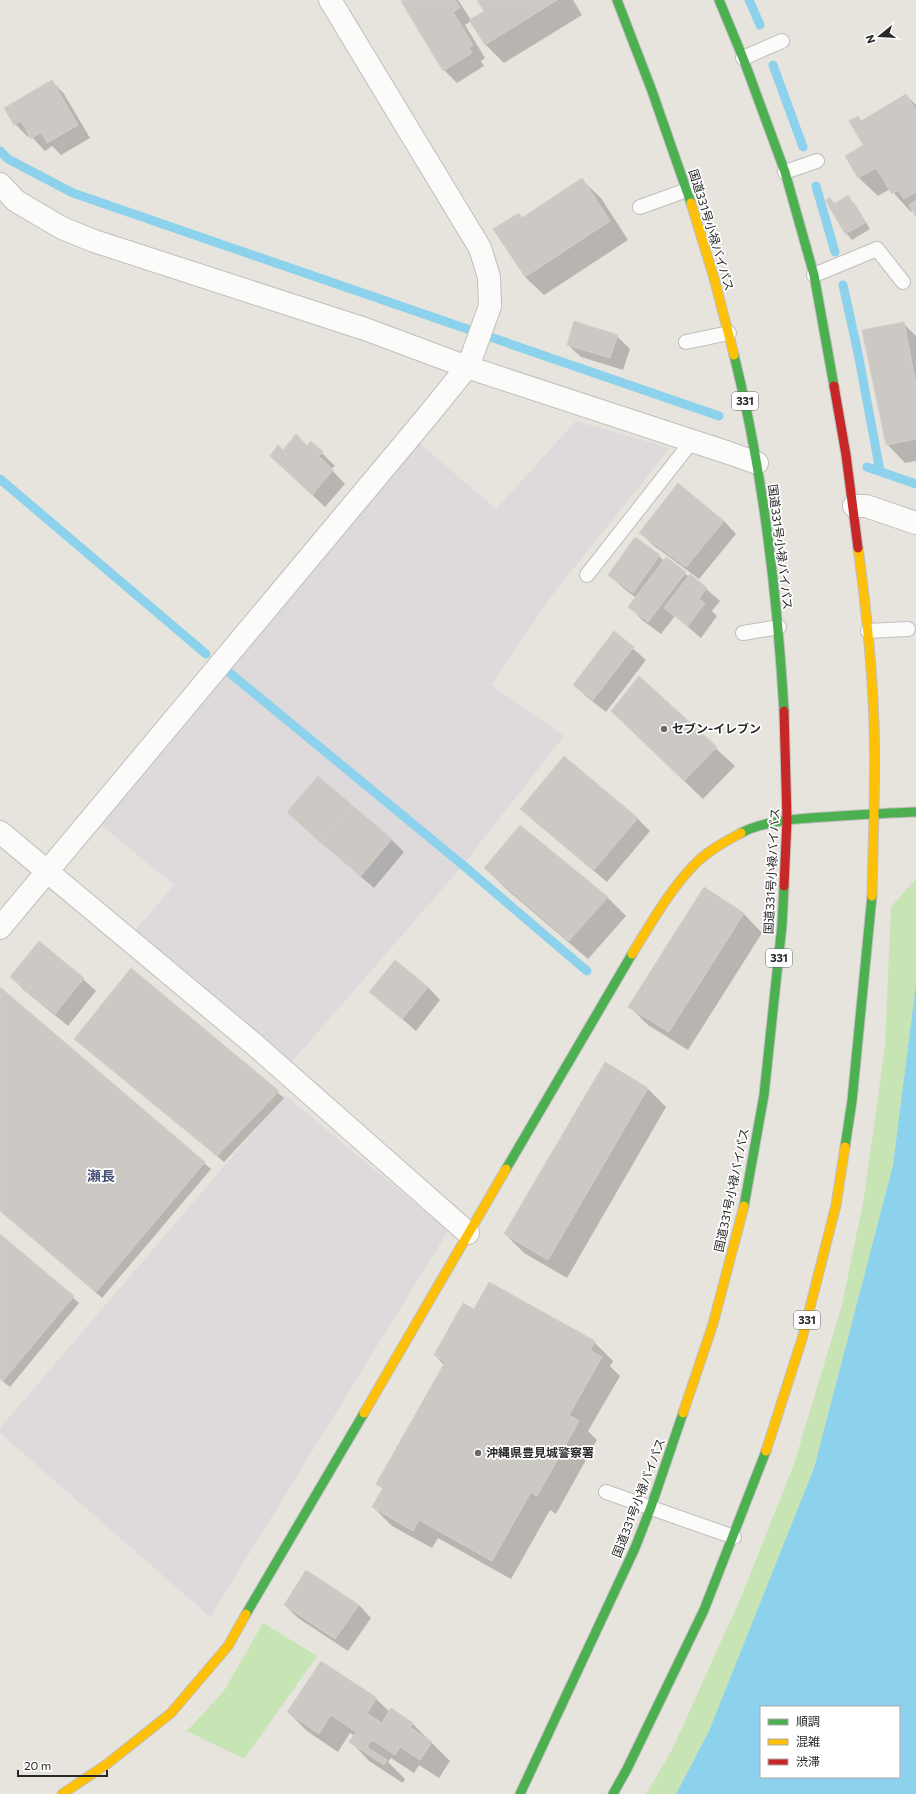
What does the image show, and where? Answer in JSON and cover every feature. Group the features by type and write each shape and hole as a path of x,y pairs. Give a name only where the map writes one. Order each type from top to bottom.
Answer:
{"main road":[{"name":"国道331号小禄バイパス","path":"520,1794 635,1548 651,1507 713,1324 743,1212 764,1095 782,925 787,820 786,750 779,627 757,464 745,399 714,278 687,190 652,91 616,0"},
{"name":"331","path":"613,1794 627,1769 704,1610 734,1538 761,1466 802,1339 836,1205 852,1101 863,1004 870,915 874,813 874,723 868,631 854,506 814,275 785,172 743,58 718,0"},
{"path":"62,1794 107,1764 171,1713 228,1646 620,973 663,905 693,866 712,850 749,828 787,820 874,813 916,812"}],"street":[{"path":"0,928 430,413 470,362 490,306 489,277 480,248 330,0"},
{"path":"0,184 16,201 62,228 94,241 470,362 757,464"},
{"path":"854,506 866,506 916,523"},
{"path":"0,832 255,1045 468,1233"}],"lane":[{"path":"743,58 782,41"},
{"path":"785,172 817,161"},
{"path":"640,207 687,190"},
{"path":"814,275 877,249 904,282"},
{"path":"686,342 728,333"},
{"path":"587,574 692,441"},
{"path":"743,633 779,627"},
{"path":"868,631 908,629"},
{"path":"606,1492 734,1538"}],"shaded area":[{"path":"576,421 670,448 550,598 491,685 564,736 458,871 290,1064 133,933 174,885 99,823 418,442 496,509"},
{"path":"285,1095 448,1231 210,1617 0,1433 0,1428"}],"green space":[{"path":"916,879 916,985 893,1165 814,1468 709,1731 676,1794 646,1794 672,1750 742,1595 794,1464 842,1305 864,1198 885,1046 891,907"},
{"path":"263,1623 317,1656 244,1759 187,1731 224,1691"}],"water":[{"path":"916,984 916,1794 676,1794 709,1731 814,1468 893,1165"}],"building":[{"path":"455,0 460,8 453,12 473,45 469,48 472,53 443,71 401,1"},
{"path":"477,0 557,0 485,45 469,20 484,11"},
{"path":"52,80 78,125 47,143 41,132 31,139 21,121 14,125 4,108"},
{"path":"906,94 916,110 916,192 904,199 898,190 892,194 876,168 858,178 845,156 863,145 849,121 858,116 861,121"},
{"path":"582,178 610,221 525,277 493,229 519,213 522,218"},
{"path":"848,195 865,223 845,234 826,201 829,197 834,204"},
{"path":"916,200 916,217 909,205"},
{"path":"574,321 618,335 610,358 567,345"},
{"path":"904,322 916,385 916,439 886,445 862,330"},
{"path":"296,434 307,446 311,441 323,452 319,456 333,470 312,495 270,456 278,445 283,450"},
{"path":"678,483 724,521 686,567 639,533"},
{"path":"635,537 660,555 633,593 608,575"},
{"path":"666,557 686,572 648,622 628,607"},
{"path":"690,574 707,588 699,599 705,603 688,626 664,608"},
{"path":"614,631 634,647 593,700 573,685"},
{"name":"セブン-イレブン","path":"639,676 717,747 684,781 611,711"},
{"path":"564,756 638,818 594,870 520,809"},
{"path":"318,776 352,805 321,843 287,812"},
{"path":"352,805 392,839 361,876 321,843"},
{"path":"520,825 608,897 569,941 484,868"},
{"path":"704,887 744,913 669,1032 628,1007"},
{"path":"39,941 84,978 55,1014 10,977"},
{"path":"395,960 428,987 402,1019 369,992"},
{"path":"131,968 279,1091 217,1156 74,1039"},
{"path":"0,987 205,1162 96,1292 0,1211"},
{"path":"605,1062 648,1088 548,1260 504,1234"},
{"path":"0,1234 74,1296 3,1381 0,1379"},
{"name":"沖縄県豊見城警察署","path":"489,1282 595,1341 590,1350 602,1357 569,1415 579,1421 537,1496 531,1492 492,1561 419,1520 413,1531 372,1507 383,1488 376,1484 445,1362 434,1355 463,1303 474,1309"},
{"path":"306,1570 359,1605 335,1639 284,1605"},
{"path":"321,1661 377,1698 367,1713 382,1723 391,1708 413,1723 410,1727 432,1742 420,1760 400,1747 395,1755 372,1740 367,1747 387,1760 384,1765 349,1742 356,1732 331,1715 319,1734 287,1712"}],"waterway":[{"path":"749,0 760,25"},
{"path":"773,65 803,147"},
{"path":"0,151 8,159 73,193 719,416"},
{"path":"816,186 835,252"},
{"path":"843,285 858,353 880,471"},
{"path":"867,467 916,484"},
{"path":"0,479 206,654"},
{"path":"225,669 464,866 587,971"}],"traffic: fast":[{"path":"617,0 652,91 691,203"},
{"path":"719,0 743,58 785,172 814,275 834,386"},
{"path":"734,355 761,487 773,577 784,711"},
{"path":"741,833 761,825 792,820 916,812"},
{"path":"744,1206 764,1095 782,925 784,886"},
{"path":"845,1147 852,1101 872,896"},
{"path":"506,1169 632,954"},
{"path":"246,1614 364,1413"},
{"path":"520,1794 635,1548 651,1507 683,1413"},
{"path":"613,1794 627,1769 704,1610 766,1451"}],"traffic: slow":[{"path":"691,203 714,278 734,355"},
{"path":"858,548 864,592 872,679 875,745 872,896"},
{"path":"632,954 668,897 693,866 709,852 741,833"},
{"path":"766,1451 802,1339 836,1205 845,1147"},
{"path":"364,1413 506,1169"},
{"path":"683,1413 713,1324 744,1206"},
{"path":"62,1794 107,1764 171,1713 228,1646 246,1614"}],"traffic: jam":[{"path":"834,386 846,455 858,548"},
{"path":"784,711 787,820 784,886"}],"place":[{"name":"セブン-イレブン","path":"664,729"},
{"name":"沖縄県豊見城警察署","path":"478,1453"}],"district":[{"name":"瀬長","path":"101,1176"}]}
